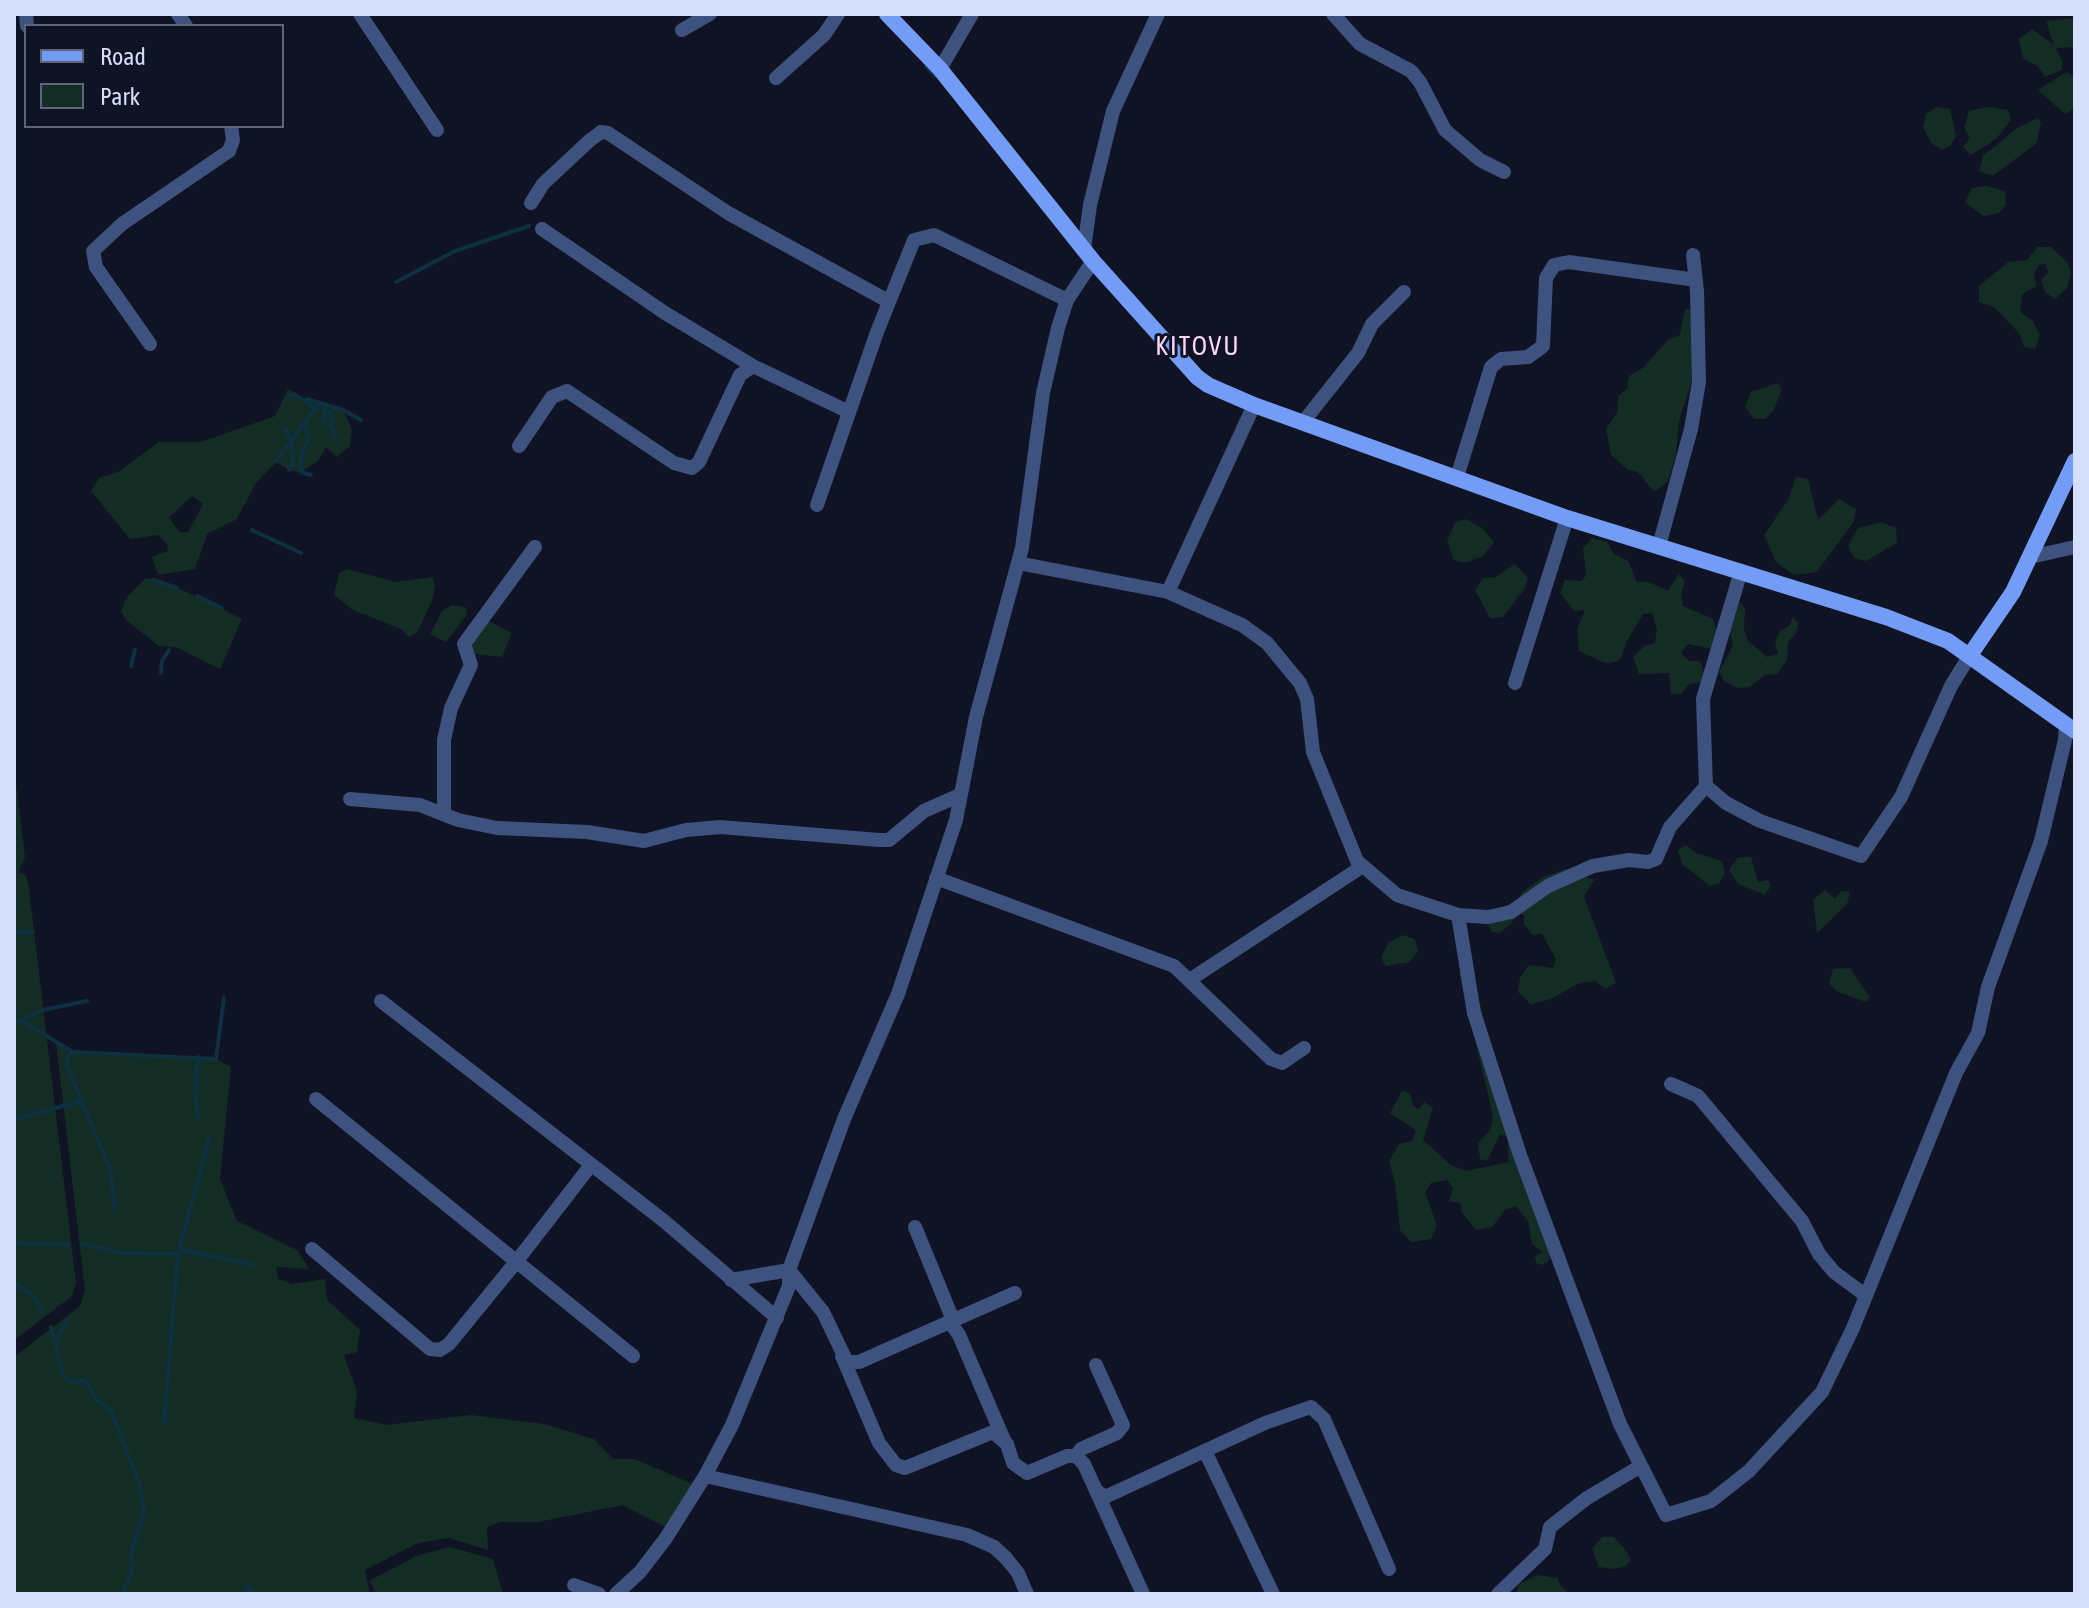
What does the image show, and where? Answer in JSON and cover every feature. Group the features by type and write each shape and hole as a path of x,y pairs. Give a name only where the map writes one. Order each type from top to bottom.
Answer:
{"street":[{"path":"360,14 437,130"},
{"path":"682,30 710,14"},
{"path":"776,78 824,35 838,14"},
{"path":"887,14 940,69 1089,255 1197,377 1227,395 1567,518 1886,617 1948,641 2070,728 2041,841 1988,987 1978,1033 1956,1073 1822,1392 1749,1471 1711,1501 1665,1515 1615,1410 1520,1155 1474,1013 1458,915"},
{"path":"940,69 972,14"},
{"path":"616,1594 654,1554 705,1476 777,1318 789,1286 789,1270 844,1119 898,994 960,795 976,717 1018,563 1029,511 1043,393 1067,300 1089,255 1090,205 1113,111 1158,14"},
{"path":"1333,14 1360,44 1411,71 1445,130 1480,160 1504,172"},
{"path":"150,344 96,267 93,251 122,224 229,151 233,140 231,128"},
{"path":"531,203 543,184 589,141 601,132 608,133 728,213 888,301"},
{"path":"542,229 665,313 753,366 849,412"},
{"path":"817,505 888,301 914,240 926,235 951,242 1067,300"},
{"path":"1659,546 1691,429 1699,382 1693,255"},
{"path":"1457,477 1491,367 1501,359 1537,354 1543,346 1546,278 1554,265 1569,262 1696,280"},
{"path":"1304,421 1358,353 1372,324 1404,292"},
{"path":"519,446 552,397 567,391 674,463 692,468 699,462 740,375 753,366"},
{"path":"1168,592 1254,405"},
{"path":"1706,786 1726,803 1760,821 1861,856 1901,797 1951,686 2013,592 2075,461"},
{"path":"1515,683 1567,518"},
{"path":"444,813 444,740 451,708 471,665 464,644 535,547"},
{"path":"2030,557 2075,547"},
{"path":"1018,563 1168,592 1242,625 1267,643 1300,683 1307,699 1313,752 1319,773 1350,846 1363,866 1397,895 1458,915 1488,917 1511,912 1548,886 1593,866 1629,860 1653,861 1665,834 1706,786 1703,699 1741,571"},
{"path":"350,799 410,803 458,820 497,828 587,832 644,841 686,830 720,827 889,840 924,811 960,795"},
{"path":"1191,979 1363,866"},
{"path":"936,878 1174,966 1271,1059 1282,1063 1304,1048"},
{"path":"381,1001 664,1221 777,1318"},
{"path":"1671,1084 1698,1096 1802,1221 1819,1254 1834,1272 1865,1295"},
{"path":"316,1099 633,1356"},
{"path":"312,1249 435,1350 449,1344 591,1165"},
{"path":"915,1227 949,1322 959,1335 1013,1463 1027,1473 1067,1456 1076,1456 1084,1464 1143,1594"},
{"path":"731,1280 789,1270"},
{"path":"789,1270 823,1312 879,1443 896,1465 905,1468 993,1432 1004,1440"},
{"path":"842,1356 847,1362 859,1362 1015,1293"},
{"path":"1076,1456 1081,1449 1117,1433 1123,1425 1096,1365"},
{"path":"1098,1492 1105,1497 1311,1407 1318,1410 1389,1569"},
{"path":"1205,1451 1273,1594"},
{"path":"1498,1594 1545,1549 1550,1527 1587,1498 1641,1466"},
{"path":"705,1476 967,1535 994,1547 1006,1558 1018,1573 1027,1594"},
{"path":"574,1585 599,1594"}],"green space":[{"path":"2075,18 2075,47 2056,48 2063,63 2061,70 2045,77 2038,66 2023,59 2019,39 2032,29 2054,45 2046,21"},
{"path":"2067,72 2075,78 2075,108 2065,114 2038,90"},
{"path":"1937,107 1950,109 1956,136 1950,146 1942,150 1931,143 1923,127 1926,114"},
{"path":"1988,107 2008,110 2011,120 1996,139 1971,155 1963,147 1970,137 1964,128 1969,111"},
{"path":"2038,118 2041,123 2036,144 1992,176 1979,171 1983,156 2017,128"},
{"path":"1986,186 2005,191 2006,205 1999,213 1983,216 1965,202 1972,188"},
{"path":"2037,247 2051,247 2068,263 2071,274 2067,288 2055,299 2045,292 2041,280 2048,272 2045,264 2039,265 2034,273 2036,286 2022,294 2020,312 2033,321 2040,335 2035,349 2024,347 2019,333 1995,308 1979,302 1979,286 2008,262 2027,260"},
{"path":"1687,309 1692,310 1693,378 1679,421 1676,455 1668,481 1654,492 1638,472 1627,469 1611,455 1606,429 1617,413 1618,396 1627,389 1629,376 1643,368 1668,340 1680,335"},
{"path":"1778,383 1782,390 1773,411 1765,419 1754,419 1745,407 1751,392"},
{"path":"288,389 318,405 343,410 352,430 350,446 337,457 326,447 318,461 301,472 289,470 276,462 256,483 237,519 207,534 195,569 158,575 152,557 168,551 167,544 158,535 130,539 91,491 99,478 118,472 159,442 201,442 275,416","holes":["192,496 203,504 188,532 179,532 169,517"]},
{"path":"1796,477 1808,479 1818,520 1839,499 1856,509 1854,521 1817,572 1794,575 1776,562 1764,535 1788,500"},
{"path":"1466,519 1482,528 1494,542 1483,556 1465,563 1454,560 1447,541 1455,523"},
{"path":"1881,522 1896,528 1897,543 1866,561 1854,558 1848,546 1858,528"},
{"path":"1592,538 1607,542 1614,554 1628,561 1637,582 1649,582 1668,591 1679,574 1685,581 1681,595 1683,606 1713,619 1716,630 1711,649 1688,644 1681,653 1689,661 1700,661 1704,672 1702,682 1689,684 1681,694 1671,694 1669,673 1639,674 1633,657 1644,646 1655,643 1657,629 1652,613 1643,614 1620,660 1608,664 1579,651 1577,629 1585,610 1574,611 1560,593 1565,580 1582,581 1586,575 1583,548"},
{"path":"1515,564 1528,578 1525,588 1503,617 1490,618 1475,590 1483,578 1496,577"},
{"path":"347,569 396,582 432,577 435,585 432,601 417,633 408,637 401,629 353,610 334,595 339,573"},
{"path":"146,578 182,590 242,619 220,669 176,647 159,646 126,620 121,611 127,597"},
{"path":"1740,602 1745,608 1744,629 1748,641 1767,657 1778,654 1775,642 1780,631 1789,626 1793,617 1798,623 1796,633 1788,642 1787,660 1777,674 1765,675 1749,687 1738,688 1724,681 1719,672 1733,645 1730,631"},
{"path":"452,605 467,608 466,616 446,642 430,634 442,611"},
{"path":"485,619 512,633 502,657 466,653"},
{"path":"14,767 25,857 18,873 26,875 29,889 76,1283 71,1297 14,1340"},
{"path":"1686,845 1698,854 1722,861 1725,874 1719,883 1710,886 1682,864 1678,850"},
{"path":"1738,857 1751,857 1758,882 1768,880 1771,886 1765,895 1738,884 1729,870"},
{"path":"1566,869 1594,880 1584,897 1616,983 1606,989 1595,981 1579,983 1551,999 1531,1004 1518,992 1520,978 1529,965 1553,968 1556,959 1542,934 1533,935 1524,924 1524,915 1517,912 1511,924 1499,933 1492,932 1488,924 1499,908 1519,901 1521,893 1543,877"},
{"path":"1825,890 1835,899 1841,891 1850,892 1847,904 1817,933 1813,900"},
{"path":"1402,935 1415,939 1418,951 1410,962 1386,966 1381,958 1388,943"},
{"path":"1469,961 1491,1048 1554,1244 1550,1259 1543,1265 1536,1263 1535,1256 1543,1252 1532,1244 1528,1221 1516,1206 1505,1210 1492,1227 1476,1230 1461,1211 1461,1203 1449,1201 1453,1189 1448,1180 1431,1183 1425,1192 1437,1225 1431,1239 1411,1242 1400,1230 1395,1183 1389,1161 1399,1144 1412,1141 1416,1130 1390,1113 1402,1091 1410,1093 1413,1106 1419,1109 1424,1102 1433,1108 1423,1140 1451,1165 1466,1171 1509,1162 1507,1137 1500,1134 1487,1161 1480,1159 1478,1143 1490,1130 1493,1116 1459,973"},
{"path":"1850,968 1870,998 1866,1002 1836,991 1829,983 1833,969"},
{"path":"56,1042 73,1052 216,1059 231,1067 220,1179 237,1221 297,1250 309,1269 276,1267 278,1279 292,1284 325,1279 327,1300 360,1330 357,1352 344,1355 357,1392 354,1418 386,1425 471,1415 544,1424 594,1439 613,1459 635,1459 695,1485 669,1529 623,1505 538,1522 500,1522 487,1527 488,1550 449,1538 418,1543 365,1570 370,1594 14,1594 14,1357 80,1306 85,1291"},
{"path":"1602,1537 1614,1537 1625,1549 1631,1560 1626,1566 1614,1569 1599,1567 1592,1549"},
{"path":"450,1547 493,1559 503,1594 377,1594 369,1581 416,1556"},
{"path":"1537,1575 1558,1578 1569,1594 1516,1594 1519,1584"}],"waterway":[{"path":"926,66 935,76"},
{"path":"396,282 455,251 529,226"},
{"path":"289,396 295,395 315,408"},
{"path":"307,399 343,410 361,420"},
{"path":"276,461 318,405"},
{"path":"325,406 324,411 331,413 335,437"},
{"path":"324,411 324,423 332,427"},
{"path":"305,423 309,438 301,456 301,472 311,475"},
{"path":"285,428 292,443 293,465 289,470"},
{"path":"252,530 301,553"},
{"path":"153,580 177,588"},
{"path":"197,596 222,608"},
{"path":"131,666 135,650"},
{"path":"161,673 162,661 169,650"},
{"path":"14,933 33,932"},
{"path":"22,1021 73,1052 216,1059 224,998"},
{"path":"14,1023 43,1010 87,1001"},
{"path":"73,1052 66,1058 67,1066 110,1169 115,1209"},
{"path":"198,1119 195,1087 199,1057"},
{"path":"14,1119 83,1101"},
{"path":"178,1254 209,1139"},
{"path":"14,1243 69,1245"},
{"path":"83,1244 124,1253 178,1254 164,1424"},
{"path":"182,1250 254,1265"},
{"path":"14,1283 34,1296 43,1313"},
{"path":"56,1342 67,1319"},
{"path":"51,1327 63,1375 70,1383 83,1380 95,1398 111,1411 137,1477 144,1510 131,1554 132,1571 123,1594"},
{"path":"246,1586 254,1594"},
{"path":"228,1594 234,1594"}],"district":[{"name":"KITOVU","path":"1198,347"}]}
